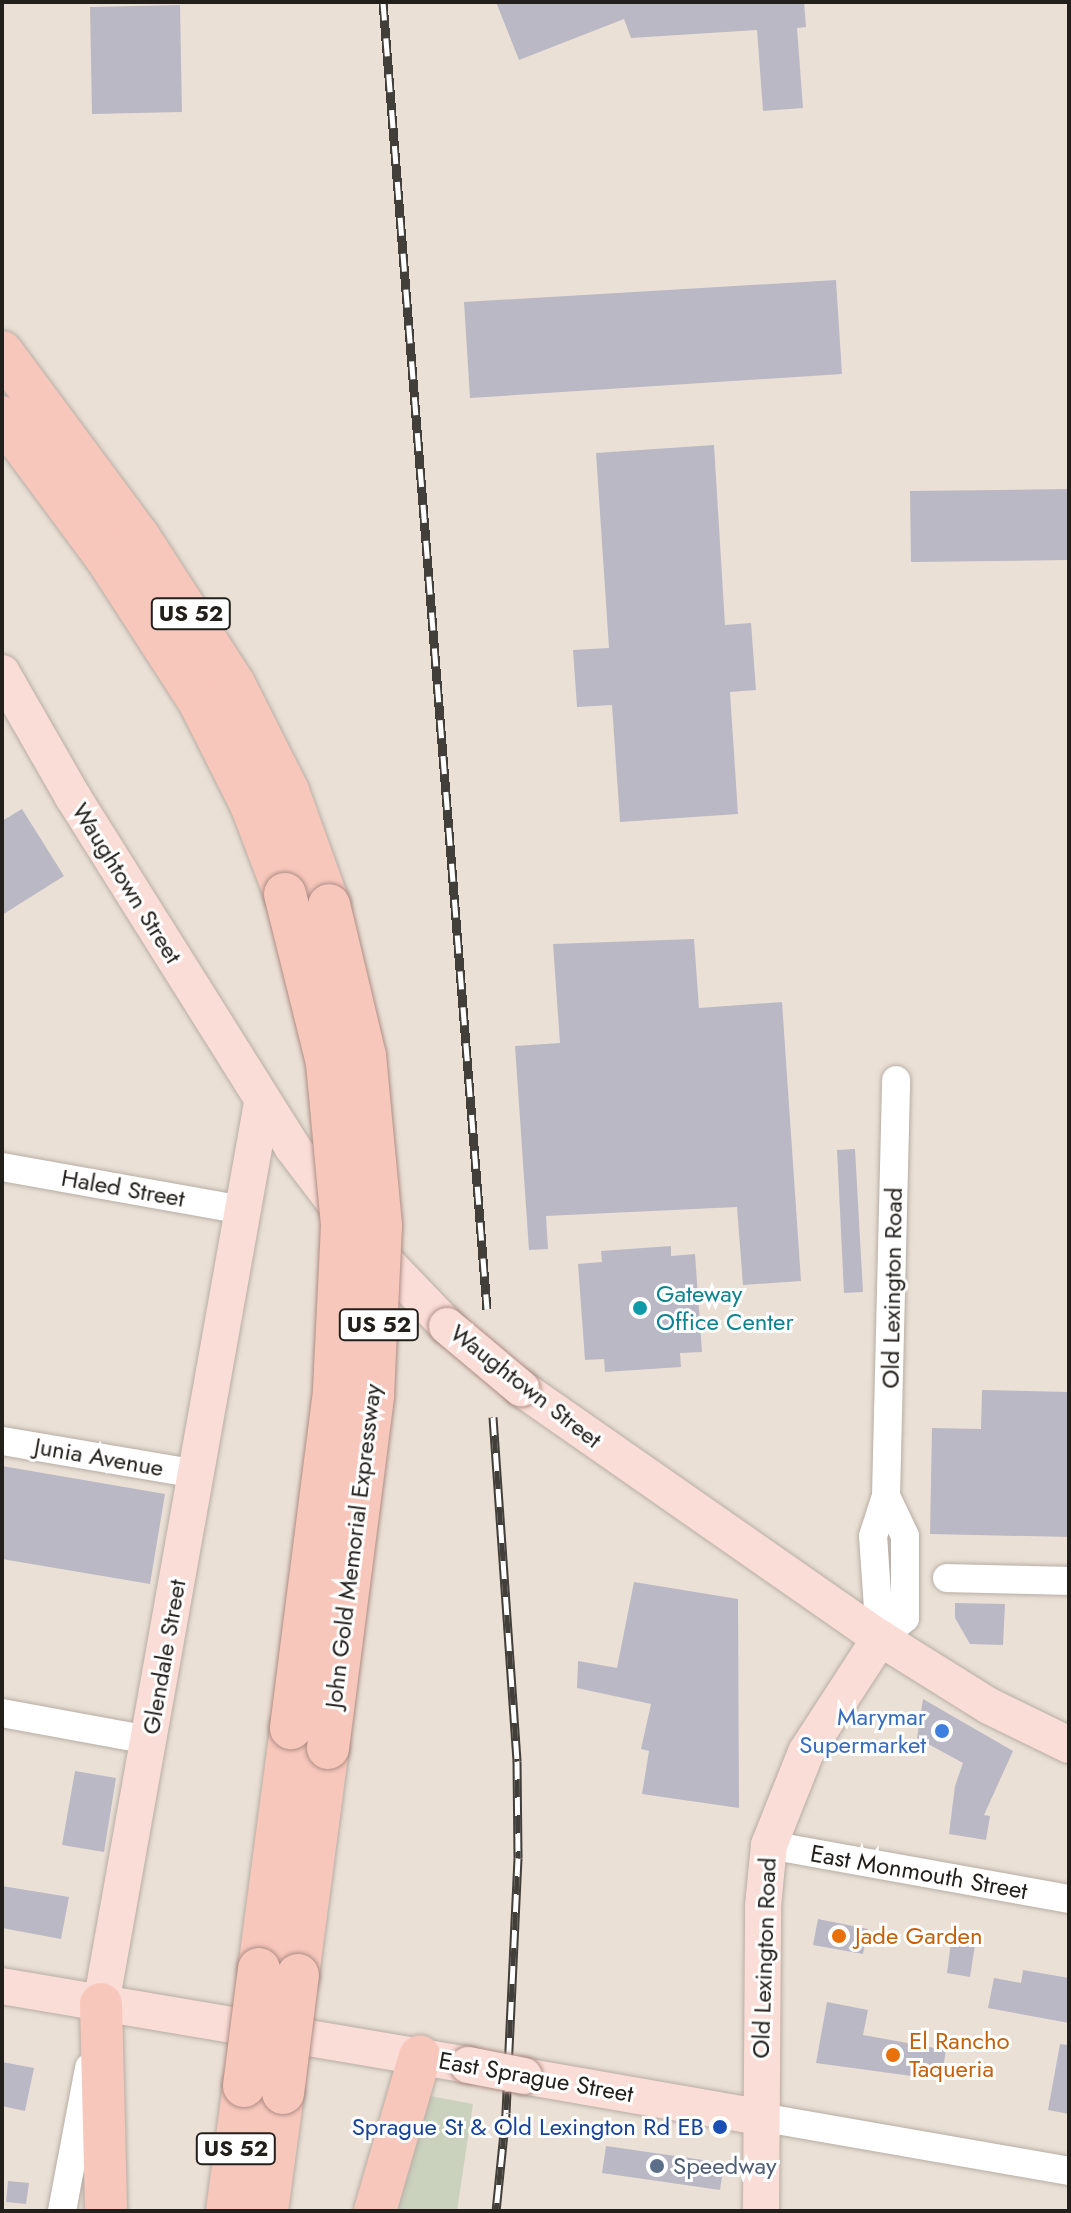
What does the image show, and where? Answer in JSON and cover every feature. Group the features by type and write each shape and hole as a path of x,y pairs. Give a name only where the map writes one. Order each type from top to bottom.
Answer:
{"highway":[{"name":"John Gold Memorial Expressway","path":"2,352 155,560 234,684 288,791 329,905 365,1056 381,1225 372,1410 328,1748 279,1972 263,2089 227,2211"},
{"name":"John Gold Memorial Expressway","path":"2,417 115,571 200,703 252,807 285,894 327,1063 342,1226 334,1392 291,1728 279,1972"},
{"path":"101,2004 106,2211"},
{"path":"375,2211 420,2056"},
{"name":"John Gold Memorial Expressway","path":"263,2089 267,2211"}],"main road":[{"name":"Waughtown Street","path":"2,673 262,1103 357,1232 447,1326 521,1388 880,1638 989,1706 1069,1745"},
{"name":"Glendale Street","path":"101,2004 262,1103"},
{"name":"Old Lexington Road","path":"761,2211 764,1885 769,1845 806,1752 880,1638"},
{"name":"East Sprague Street","path":"2,1986 760,2117"}],"street":[{"name":"Old Lexington Road","path":"880,1638 873,1536 886,1496 896,1080"},
{"name":"Haled Street","path":"2,1167 243,1210"},
{"name":"Junia Avenue","path":"2,1441 197,1474"},
{"path":"947,1578 1069,1581"},
{"path":"2,1713 149,1740"},
{"name":"East Monmouth Street","path":"769,1845 1069,1899"},
{"name":"Glendale Street","path":"62,2211 101,2004"},
{"name":"East Sprague Street","path":"760,2117 1069,2171"}],"green space":[{"path":"430,2096 473,2104 457,2211 396,2211"}],"building":[{"path":"496,2 804,2 806,27 797,28 803,108 763,111 757,30 631,38 624,19 519,60"},
{"path":"180,5 182,112 92,114 90,7"},
{"path":"836,280 842,374 470,398 464,302"},
{"path":"714,445 725,625 751,623 756,690 730,692 738,814 620,822 612,705 577,707 573,650 609,648 596,453"},
{"path":"1069,489 1069,560 911,562 910,491"},
{"path":"22,809 64,876 2,915 2,821"},
{"path":"694,939 699,1008 782,1002 801,1281 743,1285 737,1207 546,1216 548,1249 529,1250 515,1046 560,1043 553,944"},
{"path":"855,1149 863,1292 844,1293 837,1150"},
{"name":"Gateway Office Center","path":"671,1246 671,1256 695,1254 702,1352 680,1353 681,1367 605,1372 604,1359 585,1360 578,1264 602,1262 601,1251"},
{"path":"982,1390 1069,1392 1069,1537 930,1534 932,1428 981,1429"},
{"path":"2,1466 165,1494 150,1584 2,1559"},
{"path":"634,1582 738,1599 739,1808 642,1794 649,1751 641,1749 651,1704 577,1688 578,1661 617,1668"},
{"path":"955,1603 1005,1604 1003,1645 970,1644 955,1618"},
{"path":"923,1699 1013,1751 984,1815 990,1816 986,1840 949,1834 955,1786 963,1763 917,1738"},
{"path":"75,1771 116,1778 104,1852 62,1845"},
{"path":"2,1886 69,1897 61,1939 2,1928"},
{"path":"818,1919 868,1929 863,1954 813,1945"},
{"path":"952,1934 976,1938 970,1977 947,1973"},
{"path":"1023,1970 1069,1978 1069,2023 988,2008 994,1978 1021,1983"},
{"path":"827,2002 868,2010 863,2035 946,2050 941,2080 816,2063"},
{"path":"1060,2044 1069,2045 1069,2114 1048,2110"},
{"path":"2,2062 34,2068 25,2111 2,2106"},
{"path":"606,2146 724,2163 720,2190 602,2173"},
{"path":"8,2181 29,2183 26,2204 6,2202"}],"railway":[{"path":"383,2 487,1309"},
{"path":"493,1417 517,1761 518,1858 506,2113 496,2211"}],"place":[{"name":"Gateway Office Center","path":"640,1308"},
{"name":"Marymar Supermarket","path":"942,1731"},
{"name":"Jade Garden","path":"839,1936"},
{"name":"El Rancho Taqueria","path":"893,2055"},
{"name":"Sprague St & Old Lexington Rd EB","path":"720,2127"},
{"name":"Speedway","path":"657,2166"}]}
